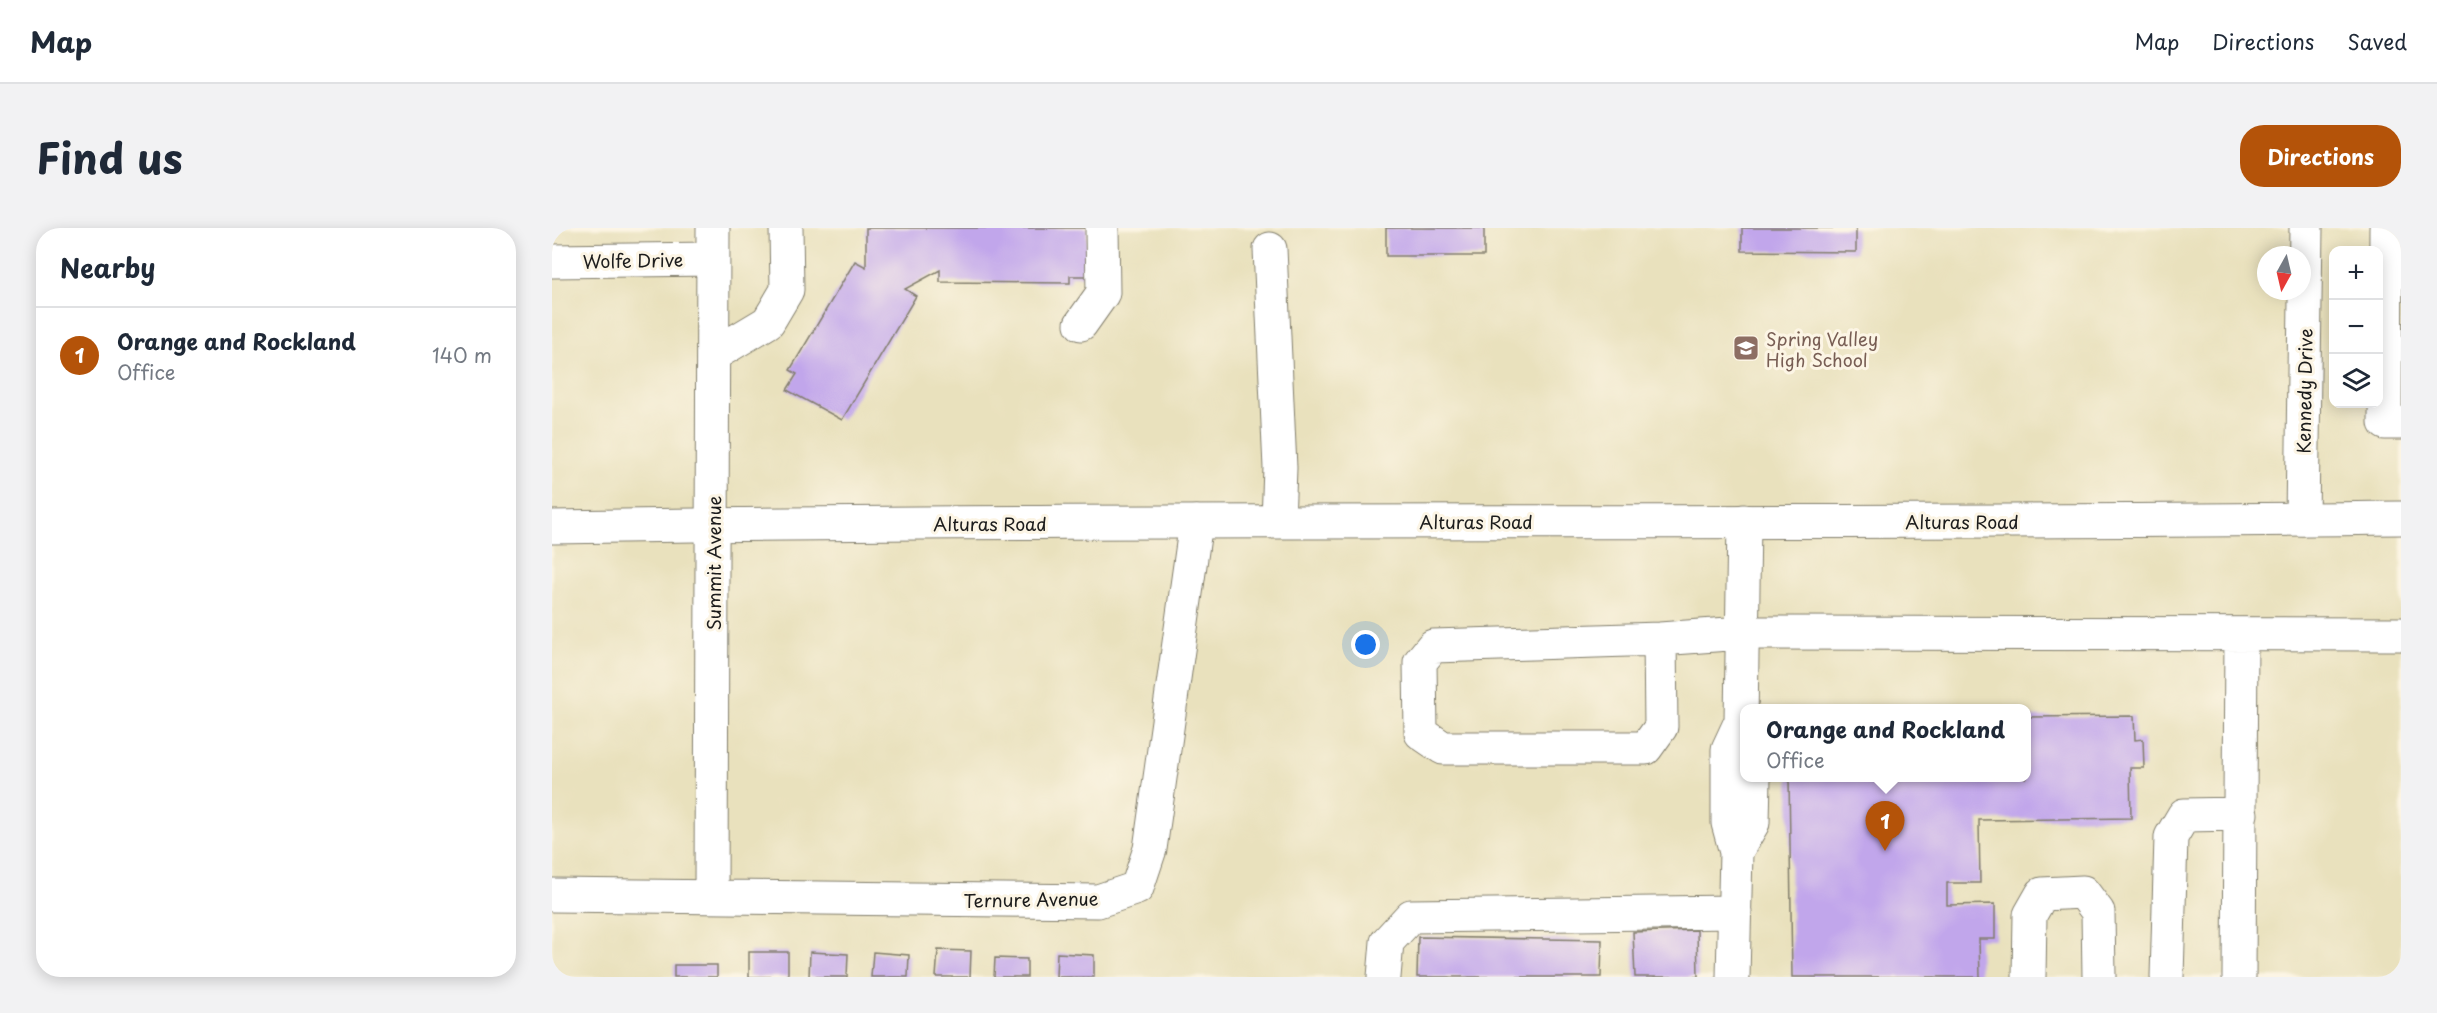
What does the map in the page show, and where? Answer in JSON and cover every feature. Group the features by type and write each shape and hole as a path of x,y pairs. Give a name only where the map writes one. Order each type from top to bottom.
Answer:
{"street":[{"path":"713,355 768,322 787,290 786,228"},
{"path":"1081,324 1103,293 1102,228"},
{"name":"Kennedy Drive","path":"2302,519 2306,228"},
{"path":"2386,228 2385,423 2401,423"},
{"name":"Summit Avenue","path":"711,897 713,244"},
{"name":"Wolfe Drive","path":"552,261 713,244"},
{"path":"1270,249 1280,468 1278,521"},
{"name":"Alturas Road","path":"552,527 1278,521 2401,518"},
{"path":"1742,704 1744,521"},
{"name":"Ternure Avenue","path":"552,896 1098,901 1137,888 1150,849 1196,522"},
{"path":"1660,639 1661,727 1646,748 1443,748 1421,733 1420,662 1433,645 1660,639 1742,633 2401,634"},
{"path":"2239,977 2241,634"},
{"path":"1733,977 1736,852 1728,823 1728,749 1740,728"},
{"path":"1736,852 1753,823 1754,782"},
{"path":"2167,977 2171,837 2184,815 2241,814"},
{"path":"2030,977 2030,915 2042,894 2083,892 2098,912 2099,977"},
{"path":"1384,977 1387,942 1411,915 1735,912"}],"building":[{"path":"866,228 1087,228 1087,276 1070,276 1070,283 940,282 940,270 905,289 916,296 842,420 787,390 797,374 790,370 855,261 866,267"},
{"path":"1386,228 1484,228 1484,256 1386,256"},
{"path":"1742,228 1856,228 1856,252 1742,251"},
{"path":"2134,716 2135,740 2143,739 2144,768 2130,768 2131,818 1979,820 1980,883 1947,883 1947,905 1995,904 1995,939 1979,939 1980,977 1792,977 1789,782 2031,782 2031,717"},
{"path":"1697,930 1698,977 1635,977 1633,932"},
{"path":"1418,937 1602,940 1601,977 1417,977"},
{"path":"938,950 971,951 970,977 936,977"},
{"path":"749,952 788,952 788,977 749,977"},
{"path":"810,952 848,954 847,977 809,977"},
{"path":"873,952 909,955 908,977 871,977"},
{"path":"1057,953 1094,955 1094,977 1056,977"},
{"path":"995,958 1027,959 1027,977 994,977"},
{"path":"674,965 717,965 717,977 674,977"}],"place":[{"name":"Spring Valley High School","path":"1746,348"},
{"name":"Orange and Rockland","path":"1885,851"}]}
